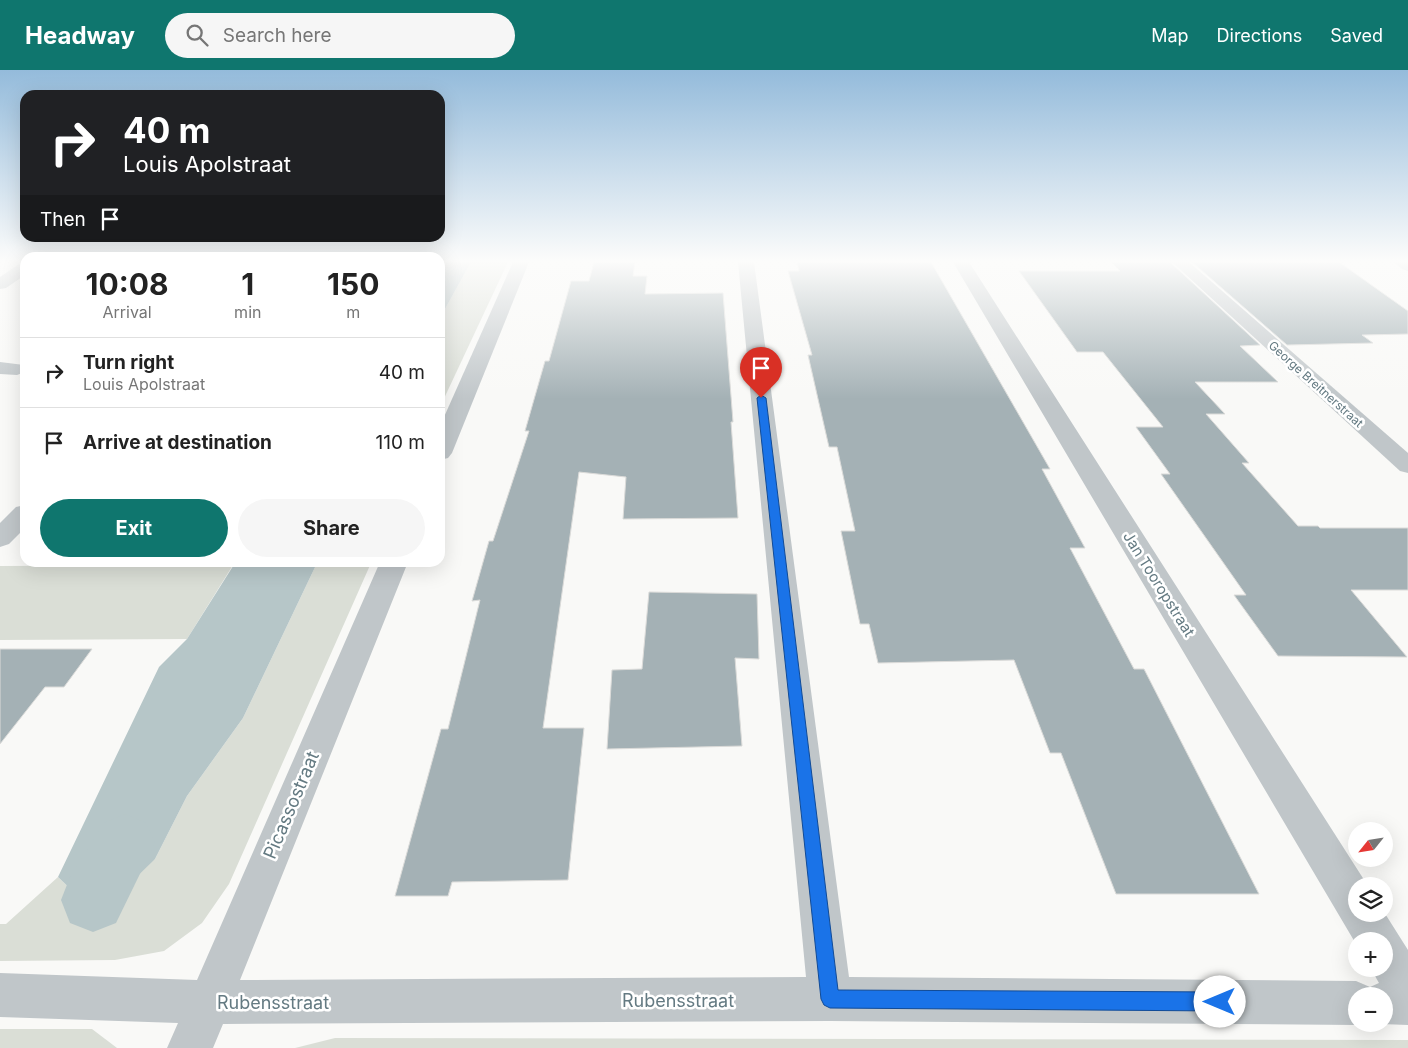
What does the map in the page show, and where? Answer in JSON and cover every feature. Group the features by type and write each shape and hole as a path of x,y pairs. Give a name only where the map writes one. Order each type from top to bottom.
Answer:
{"street":[{"path":"445,441 502,308"},
{"path":"751,308 830,999"},
{"name":"Jan Tooropstraat","path":"989,308 1348,893"},
{"name":"George Breitnerstraat","path":"1231,308 1408,466"},
{"path":"0,538 20,518"},
{"name":"Picassostraat","path":"190,1048 392,567"},
{"path":"1393,965 1408,990"},
{"name":"Rubensstraat","path":"0,995 208,1002 830,999 1348,1003"},
{"path":"1393,1003 1408,1003"}],"shaded area":[{"path":"487,308 445,396 445,309"},
{"path":"0,566 232,567 187,639 0,640"},
{"path":"232,567 315,567 243,718 187,796 155,859 119,894 78,896 58,877 159,667 187,639"},
{"path":"315,567 369,567 229,884 202,923 164,951 115,960 0,961 0,924 6,924 58,877 78,896 155,859 187,796 243,718"},
{"path":"0,1029 92,1029 117,1048 0,1048"},
{"path":"335,1038 1408,1040 1408,1048 295,1048"}],"building":[{"path":"564,308 724,308 738,518 623,519 626,477 579,472 543,728 584,728 568,880 452,882 448,896 395,896 441,729 448,729 480,600 472,601 489,541 493,541 529,431 525,431 545,361 549,361"},
{"path":"798,308 957,308 1050,469 1042,469 1085,548 1070,548 1134,669 1144,669 1259,894 1116,894 1061,753 1050,753 1014,660 878,663 869,624 860,624 841,531 855,531 837,447 829,447 808,355 812,355"},
{"path":"1045,308 1219,308 1260,345 1240,346 1278,382 1195,382 1225,414 1206,414 1249,463 1242,463 1298,526 1318,526 1320,528 1408,528 1408,590 1351,590 1407,657 1278,656 1234,595 1246,595 1161,474 1170,474 1136,427 1163,427 1103,352 1077,352"},
{"path":"1244,308 1403,308 1408,311 1408,334 1362,335 1373,343 1287,345"},
{"path":"649,592 757,594 759,659 735,658 742,746 607,749 612,670 642,669"},
{"path":"0,649 92,649 64,687 45,687 0,744"}],"waterway":[{"path":"93,900 125,843"}],"route":[{"path":"761,398 830,999 1220,1002"}]}
